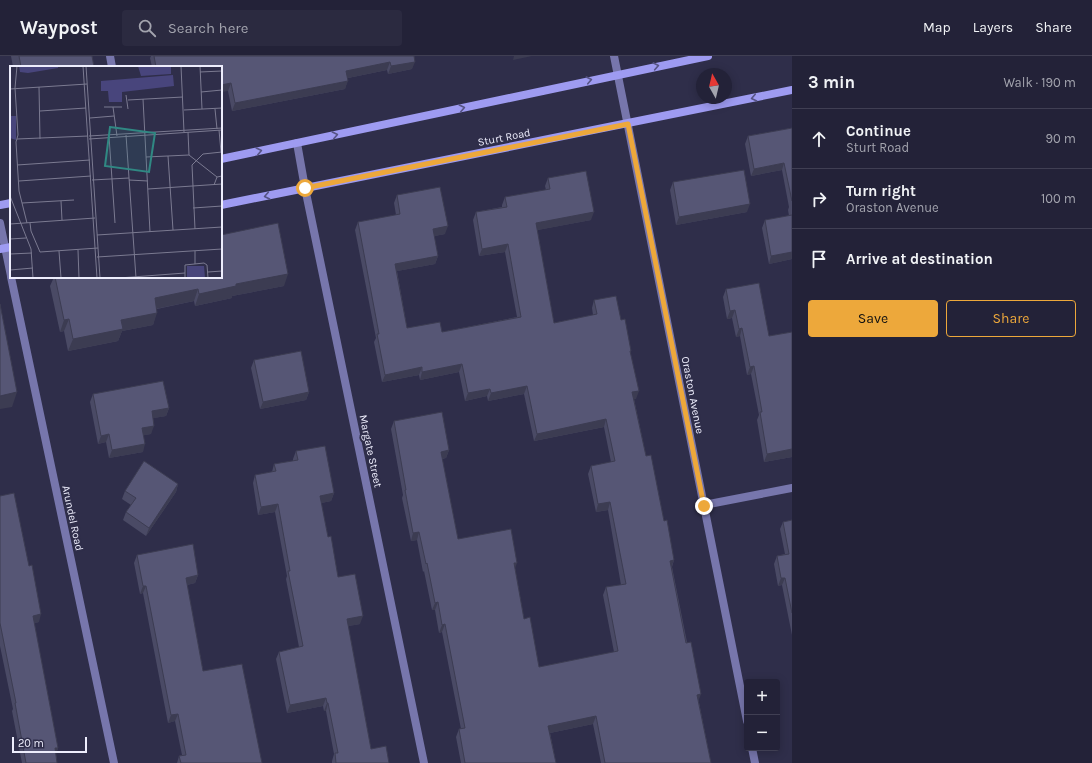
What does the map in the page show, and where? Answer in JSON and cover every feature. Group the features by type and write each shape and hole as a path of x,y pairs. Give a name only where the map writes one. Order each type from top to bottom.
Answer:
{"main road":[{"path":"222,159 708,56"},
{"name":"Sturt Road","path":"222,205 792,90"},
{"path":"0,205 10,203"}],"street":[{"path":"110,56 112,66"},
{"name":"Oraston Avenue","path":"614,56 746,715"},
{"name":"Margate Street","path":"296,143 424,763"},
{"name":"Arundel Road","path":"0,223 10,272"},
{"name":"Arundel Road","path":"11,278 114,763"},
{"path":"704,506 792,488"},
{"path":"753,751 755,763"}],"building":[{"path":"19,56 92,56 94,66 21,66"},
{"path":"154,56 414,56 415,62 391,66 390,62 346,71 348,81 235,103 231,83 222,85 222,66 156,66"},
{"path":"792,128 792,201 784,163 754,169 748,136"},
{"path":"744,170 750,204 679,217 673,182"},
{"path":"586,171 594,212 536,223 554,323 597,314 594,300 616,296 621,320 625,319 639,391 632,392 646,456 651,455 664,521 667,520 674,560 670,561 686,643 691,642 701,694 697,695 711,763 605,763 596,716 548,726 556,763 465,763 459,729 465,728 445,624 442,625 438,602 435,603 419,532 413,533 394,421 442,412 449,450 441,452 458,539 511,529 517,563 514,563 524,619 530,617 539,667 618,651 606,587 626,584 610,502 598,504 591,466 615,461 606,419 537,434 527,386 491,393 490,389 468,393 462,364 422,372 422,367 385,375 377,334 379,334 358,222 400,214 397,195 440,187 448,226 433,229 438,256 395,264 407,328 440,322 442,332 521,317 508,244 482,249 476,212 507,207 505,197 550,189 548,178"},
{"path":"792,215 792,252 771,256 765,220"},
{"path":"278,223 288,274 236,284 236,286 199,294 198,289 155,298 157,313 121,320 123,329 73,339 69,319 64,320 55,278 222,278 222,235"},
{"path":"759,283 769,336 792,332 792,449 767,454 754,366 750,367 742,328 739,329 735,310 730,311 726,289"},
{"path":"0,304 17,392 0,396"},
{"path":"301,351 309,392 263,402 254,360"},
{"path":"163,381 169,408 152,411 154,426 142,428 145,444 112,450 109,434 101,436 93,394"},
{"path":"325,446 334,493 320,496 328,537 331,536 338,577 355,574 363,616 347,619 371,749 386,746 389,763 336,763 335,753 338,753 326,698 290,705 279,652 303,646 288,571 290,571 278,504 261,507 255,475 276,471 274,464 298,460 296,451"},
{"path":"144,461 178,484 149,528 126,512 136,498 125,491"},
{"path":"14,493 29,566 32,565 41,614 33,616 58,748 55,748 57,763 26,763 0,623 0,496"},
{"path":"792,520 792,613 785,578 781,578 777,556 789,554 783,522"},
{"path":"193,544 198,575 186,578 203,671 242,664 262,763 181,763 179,756 186,755 178,714 171,715 146,586 143,586 137,555"}],"route":[{"path":"305,188 628,124 704,506"}]}
